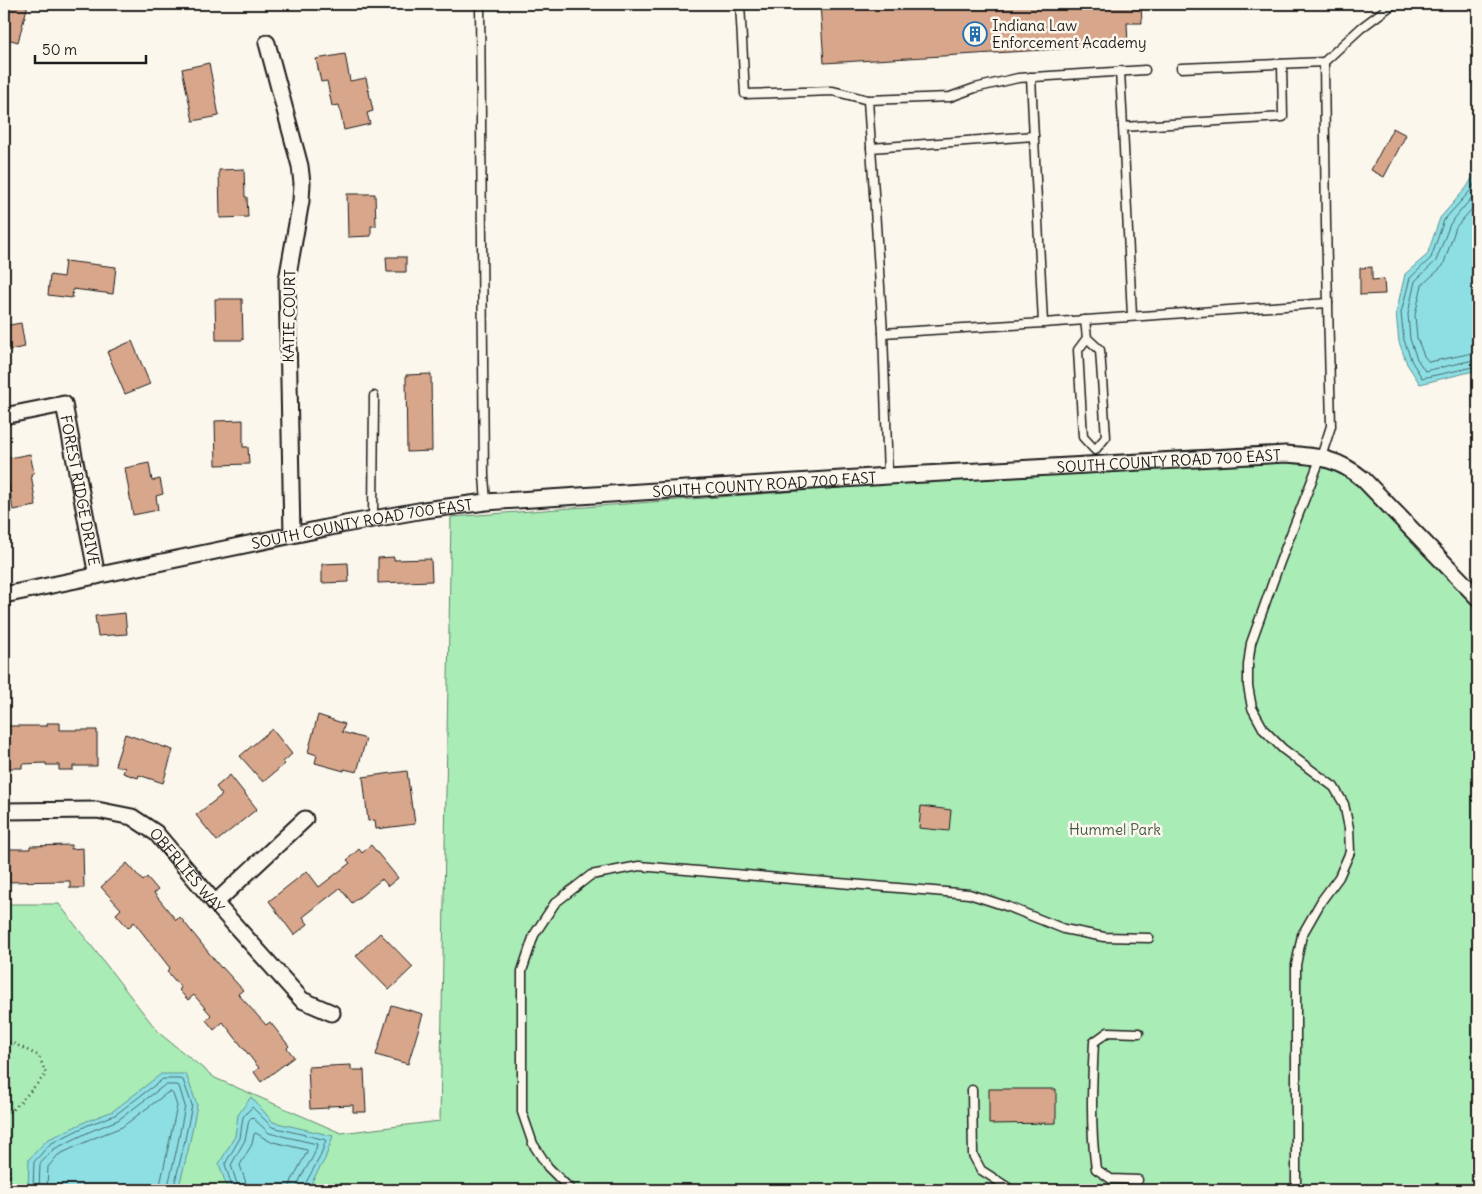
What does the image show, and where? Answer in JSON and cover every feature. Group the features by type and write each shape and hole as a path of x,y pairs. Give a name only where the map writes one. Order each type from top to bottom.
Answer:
{"street":[{"name":"KATIE COURT","path":"268,43 300,166 302,182 301,201 287,280 292,535"},
{"name":"FOREST RIDGE DRIVE","path":"4,416 64,404 97,576"},
{"name":"SOUTH COUNTY ROAD 700 EAST","path":"4,595 373,518 486,502 888,476 1285,454 1321,457 1342,464 1363,479 1478,598"},
{"name":"OBERLIES WAY","path":"4,811 97,810 132,817 156,833 214,903 302,1000 332,1013"},
{"path":"214,903 305,819"}],"lane":[{"path":"480,4 484,476 486,502"},
{"path":"740,4 745,94 833,91 868,100 950,98 974,88 1018,78 1145,70"},
{"path":"1181,68 1324,62 1360,28 1393,4"},
{"path":"1296,1190 1296,965 1302,935 1322,900 1339,877 1350,852 1349,828 1344,804 1334,787 1284,749 1264,730 1252,708 1248,686 1248,664 1251,643 1321,457 1330,426 1324,62"},
{"path":"1123,127 1283,117 1282,64"},
{"path":"1120,71 1132,316"},
{"path":"1031,77 1043,322"},
{"path":"868,100 883,333 888,476"},
{"path":"871,148 1034,136"},
{"path":"883,333 1328,303"},
{"path":"1085,320 1087,338 1100,350 1106,437 1095,450"},
{"path":"1087,338 1078,350 1083,437 1095,450 1096,465"},
{"path":"373,518 374,396"},
{"path":"571,1190 548,1166 533,1144 522,1112 522,971 534,935 555,903 591,875 639,866 969,894 1009,907 1064,929 1104,936 1149,938"},
{"path":"1138,1180 1111,1179 1096,1169 1092,1143 1092,1090 1094,1042 1108,1032 1139,1033"},
{"path":"972,1090 973,1155 981,1170 1012,1190"}],"path":[{"path":"4,1042 15,1044 39,1056 46,1074 18,1105 4,1116"},
{"path":"4,1162 8,1166 10,1176 9,1190"}],"green space":[{"name":"Hummel Park","path":"1254,457 1323,465 1372,489 1478,594 1478,1190 4,1190 4,904 59,904 159,1033 215,1078 341,1133 440,1121 451,517"}],"water":[{"path":"1478,168 1478,370 1420,384 1407,364 1399,342 1396,313 1405,274 1427,255 1440,218 1467,187"},
{"path":"161,1074 186,1074 197,1105 178,1190 28,1190 29,1159 47,1140 113,1111"},
{"path":"251,1097 273,1122 333,1136 325,1159 307,1190 228,1190 219,1164 235,1136 238,1115"}],"building":[{"path":"4,4 28,4 18,42 4,38"},
{"name":"Indiana Law Enforcement Academy","path":"820,4 1141,4 1142,23 1127,23 1128,45 824,63"},
{"path":"345,54 350,81 366,78 373,111 367,113 370,124 344,130 339,105 332,106 327,81 321,82 316,59"},
{"path":"209,63 219,116 193,121 182,69"},
{"path":"1393,128 1406,135 1384,177 1371,170"},
{"path":"244,169 248,217 220,218 219,170"},
{"path":"347,194 375,194 376,226 371,226 371,236 348,237"},
{"path":"386,257 406,257 406,272 387,272"},
{"path":"65,261 116,267 113,294 73,289 72,298 48,295 50,275 63,277"},
{"path":"1372,267 1372,280 1384,279 1385,294 1360,295 1360,268"},
{"path":"215,299 242,299 243,340 216,340"},
{"path":"21,323 25,347 4,351 4,326"},
{"path":"132,341 150,384 125,394 107,352"},
{"path":"431,374 432,451 407,452 406,375"},
{"path":"243,420 243,447 248,447 249,464 216,465 215,421"},
{"path":"30,454 34,473 31,474 36,506 13,510 8,480 4,480 4,459"},
{"path":"149,463 152,481 160,479 163,494 156,496 158,510 133,515 125,468"},
{"path":"394,557 394,560 431,559 432,581 378,583 378,558"},
{"path":"348,563 349,582 322,583 322,564"},
{"path":"125,613 127,634 98,636 95,616"},
{"path":"318,715 345,724 342,732 366,739 357,772 344,769 344,771 315,763 317,755 308,752"},
{"path":"47,723 60,723 60,730 97,730 97,766 73,766 73,770 59,770 59,765 46,765 46,763 22,764 22,768 4,768 4,726 47,726"},
{"path":"272,729 292,754 283,762 285,764 263,782 240,756"},
{"path":"125,734 173,750 163,783 139,775 138,778 123,773 125,768 115,765"},
{"path":"407,771 415,824 376,829 375,820 368,821 363,777"},
{"path":"230,775 257,809 217,841 196,815 222,795 216,787"},
{"path":"921,806 951,810 949,831 919,828"},
{"path":"71,845 71,849 83,848 84,888 70,888 70,881 4,882 4,849 30,849 30,846"},
{"path":"371,845 398,878 388,886 382,879 352,903 340,888 303,917 308,924 294,935 269,901 307,871 319,887 350,863 347,860 359,849 362,853"},
{"path":"127,863 143,881 147,877 158,890 154,893 176,920 180,917 221,968 243,990 238,994 266,1025 270,1022 289,1046 287,1048 294,1057 261,1082 254,1072 259,1068 223,1022 214,1030 206,1020 211,1015 194,995 188,1000 179,990 181,988 167,971 170,968 134,922 128,928 116,914 121,909 101,887"},
{"path":"380,933 413,967 389,990 356,956"},
{"path":"391,1005 423,1014 408,1064 376,1055"},
{"path":"351,1065 351,1070 364,1070 366,1112 353,1112 353,1105 310,1109 308,1067"},
{"path":"989,1089 1056,1089 1056,1123 989,1124"}],"place":[{"name":"Indiana Law Enforcement Academy","path":"975,34"}]}
